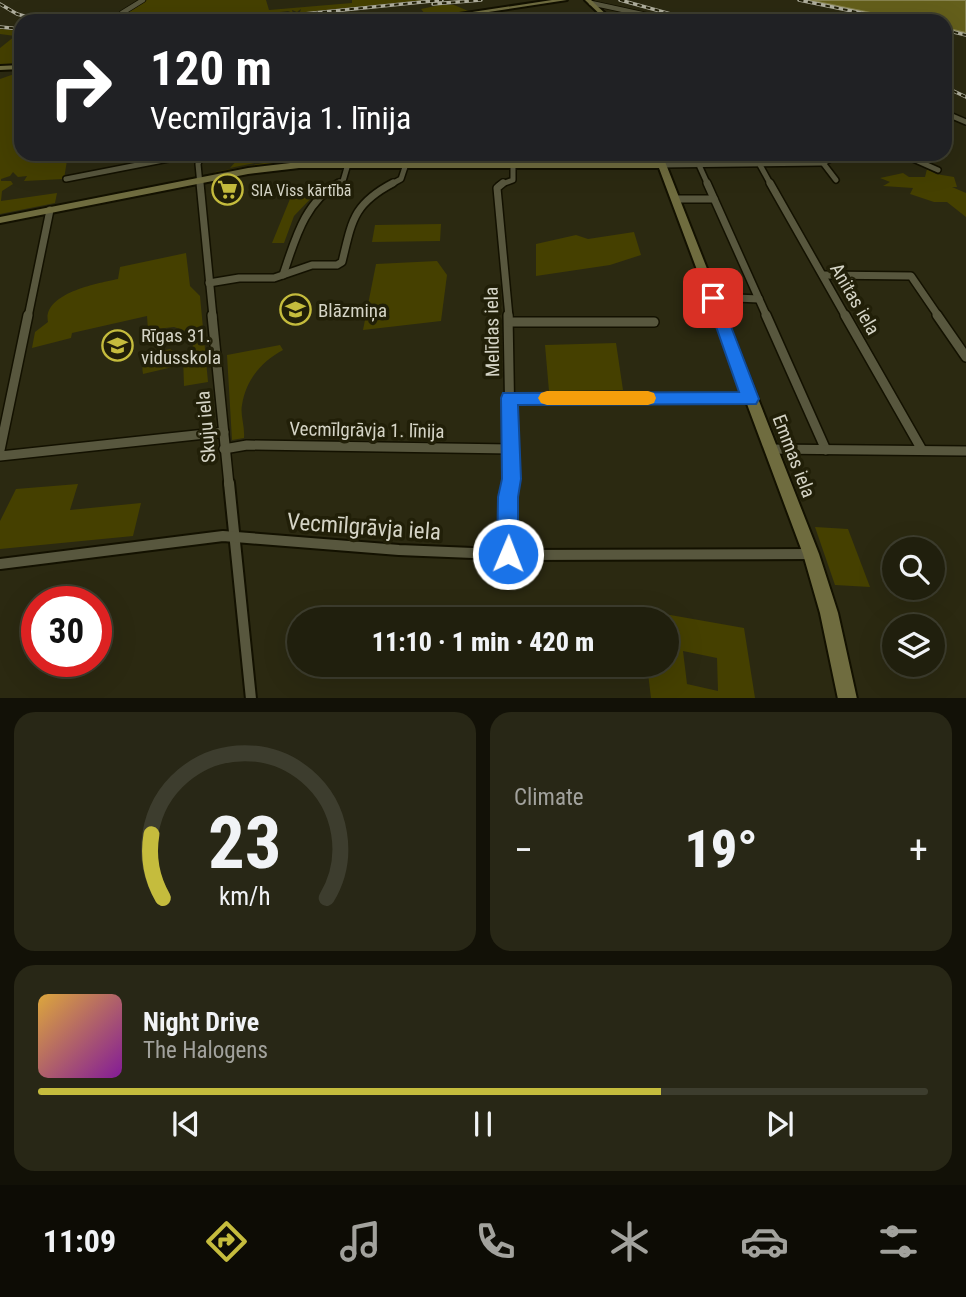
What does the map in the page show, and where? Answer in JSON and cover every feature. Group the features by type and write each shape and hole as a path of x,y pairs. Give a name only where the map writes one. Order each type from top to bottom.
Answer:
{"main road":[{"path":"465,14 564,0"},
{"path":"590,1 605,14"},
{"path":"0,220 265,168 463,161"},
{"path":"508,161 586,161"},
{"name":"Emmas iela","path":"661,161 811,554 829,613 848,698"}],"street":[{"path":"122,13 143,0"},
{"path":"590,1 638,14"},
{"path":"614,14 622,10"},
{"path":"66,179 160,161"},
{"name":"Skuju iela","path":"198,161 224,449 251,698"},
{"path":"673,161 699,165 760,165 826,161"},
{"path":"918,161 938,170"},
{"name":"Melīdas iela","path":"508,554 511,449 509,322 497,188 513,180 513,163"},
{"path":"822,163 836,180"},
{"path":"283,275 304,214 332,186 343,181 345,164"},
{"path":"209,283 283,275 312,265 337,265 341,262 357,206 387,185 401,179 405,164"},
{"path":"699,165 826,450"},
{"name":"Anitas iela","path":"760,165 922,450"},
{"path":"676,199 714,199"},
{"path":"0,450 50,210"},
{"path":"824,275 911,276 966,357"},
{"path":"713,298 759,299"},
{"path":"509,322 654,322"},
{"path":"509,398 750,399"},
{"path":"0,456 224,432"},
{"name":"Vecmīlgrāvja 1. līnija","path":"224,449 247,445 511,449"},
{"path":"770,449 966,451"},
{"name":"Vecmīlgrāvja iela","path":"0,564 223,536 234,539 399,550 508,554 811,554"}],"shaded area":[{"path":"147,0 266,0 269,10 352,3 352,0 427,0 306,12 300,12 301,9 297,12 292,10 293,13 127,13"},
{"path":"808,0 966,0 966,33 952,30 952,14 875,14"},
{"path":"454,5 473,13 425,14 421,9"},
{"path":"0,29 14,30 14,36 0,34"},
{"path":"14,37 14,65 0,66 0,48"},
{"path":"14,74 14,161 67,161 64,179 24,181 27,176 18,177 13,172 1,179 13,184 2,191 1,201 57,193 55,203 0,214 0,79"},
{"path":"236,161 265,161 230,168"},
{"path":"275,161 319,162 278,164 213,175 215,172"},
{"path":"927,169 936,174 954,177 957,187 952,187 966,193 966,217 947,202 934,202 910,194 913,188 883,186 890,182 880,178 903,173 909,177 925,177"},
{"path":"316,193 294,216 284,243 272,243 292,194"},
{"path":"441,224 440,241 372,242 375,225"},
{"path":"634,232 641,255 610,265 536,276 536,244 576,235 588,239"},
{"path":"186,253 190,286 200,296 208,382 184,386 183,356 193,346 191,333 174,327 148,330 147,316 72,333 71,338 32,348 35,332 48,322 49,312 63,297 86,287 118,279 120,267"},
{"path":"437,261 447,275 441,321 363,330 376,264"},
{"path":"616,343 623,390 549,391 545,345"},
{"path":"280,345 283,350 261,366 251,380 242,409 244,438 232,440 227,355"},
{"path":"170,349 176,353 177,366 143,374 146,358 153,353"},
{"path":"78,484 70,510 141,503 133,536 0,549 0,521 16,489"},
{"path":"815,527 848,529 870,587 835,585"},
{"path":"679,617 744,628 755,698 651,698 648,677 679,677","holes":["683,651 717,658 718,691 687,684"]}],"railway":[{"path":"303,14 442,0"},
{"path":"433,4 481,0"},
{"path":"620,0 671,14"},
{"path":"799,0 866,14"},
{"path":"0,4 17,14"},
{"path":"0,27 14,28"},
{"path":"952,32 966,35"},
{"path":"952,90 966,97"}],"slow traffic":[{"path":"547,398 648,398"}],"place":[{"name":"SIA Viss kārtībā","path":"228,190"},
{"name":"Blāzmiņa","path":"295,310"},
{"name":"Rīgas 31. vidusskola","path":"118,346"}],"route":[{"path":"508,554 508,497 512,479 509,398 750,399 713,298"}]}
